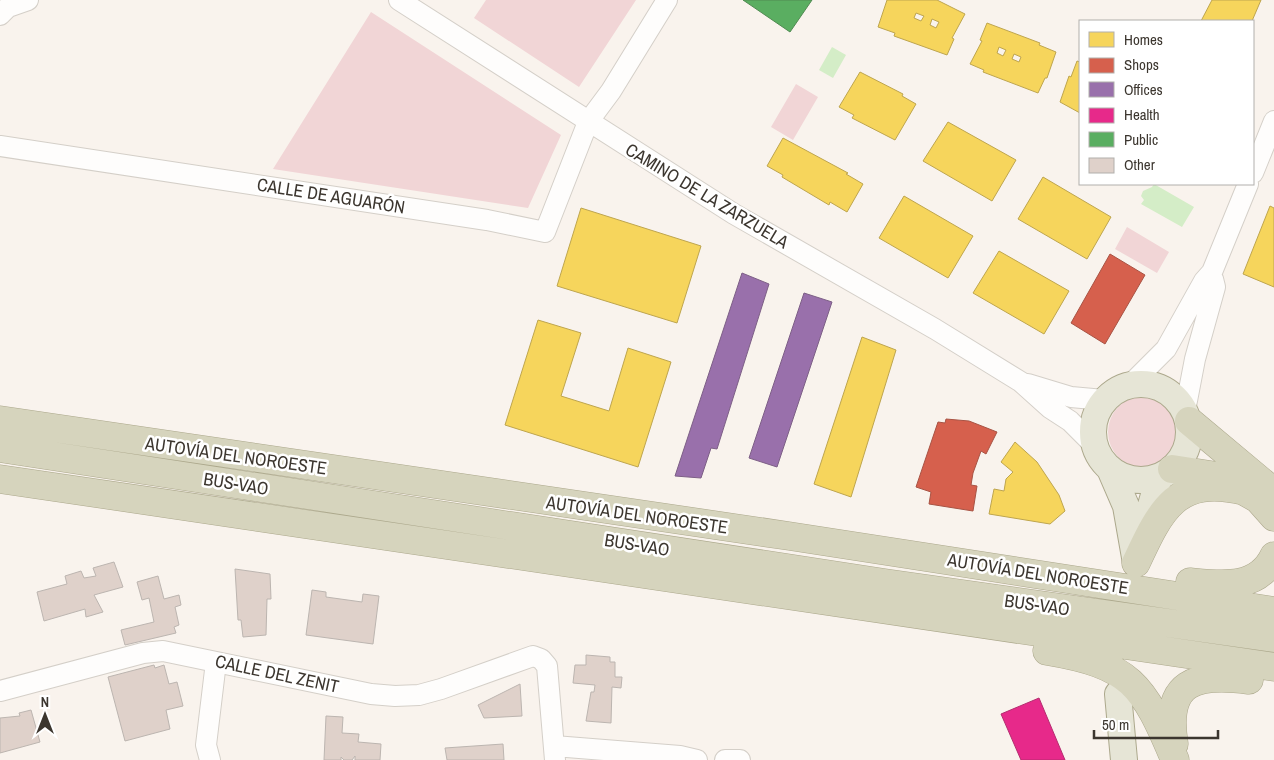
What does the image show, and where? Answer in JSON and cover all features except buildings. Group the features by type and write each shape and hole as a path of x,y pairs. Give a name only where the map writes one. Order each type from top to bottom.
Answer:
{"highway":[{"path":"0,404 447,472 536,500"},
{"path":"1187,416 1274,492"},
{"name":"AUTOVÍA DEL NOROESTE","path":"0,420 790,536 1274,611"},
{"name":"BUS-VAO","path":"0,448 884,583 1274,638"},
{"path":"1165,473 1217,476 1266,506 1274,518"},
{"path":"0,479 1274,667"},
{"path":"1136,563 1156,521 1174,500 1196,490 1212,486 1244,491"},
{"path":"790,536 839,533 884,538 1218,585 1250,581 1269,566 1274,556"},
{"path":"533,558 794,609 1061,653 1096,661 1112,668 1135,686 1158,720 1176,760"},
{"path":"1176,760 1171,711 1177,698 1185,688 1206,678 1220,676 1274,684"}],"main road":[{"path":"1144,383 1163,389 1178,400 1187,416 1189,442 1182,457 1165,473 1148,510 1136,563 1126,506 1110,468 1098,454 1093,427 1095,417 1104,400 1117,390 1132,384 1144,383"},
{"path":"1110,468 1133,479 1146,480 1165,473"},
{"path":"1118,694 1124,760"}],"street":[{"path":"0,15 8,7 28,0"},
{"name":"CAMINO DE LA ZARZUELA","path":"399,0 746,222 935,329 1021,382 1050,408 1070,421 1095,446"},
{"path":"588,122 612,91 667,0"},
{"path":"1254,171 1274,121"},
{"name":"CALLE DE AGUARÓN","path":"0,146 487,220 545,232 588,122"},
{"path":"1132,384 1166,349 1204,281 1212,272 1248,185"},
{"path":"1187,416 1195,359 1210,298 1215,287 1212,272"},
{"name":"CAMINO DE LA ZARZUELA","path":"1021,382 1071,397 1104,400"},
{"name":"CALLE DEL ZENIT","path":"0,691 143,652 163,651 371,694 419,695 441,690 528,656 538,656 547,666 554,753"},
{"path":"210,760 206,745 216,662"},
{"path":"554,753 680,756 697,760"},
{"path":"725,760 740,760"}],"shaded area":[{"path":"486,0 636,0 579,87 474,18"},
{"path":"371,12 561,135 528,208 273,169"},
{"path":"832,47 846,55 833,78 819,70"},
{"path":"796,84 818,97 793,140 771,127"},
{"path":"1156,185 1194,207 1182,227 1141,204 1144,200 1141,196 1143,191"},
{"path":"1127,227 1169,252 1157,273 1115,249"},
{"path":"1144,396 1164,402 1174,412 1180,432 1174,452 1164,462 1144,468 1124,462 1114,452 1108,432 1114,412 1124,402"}]}
